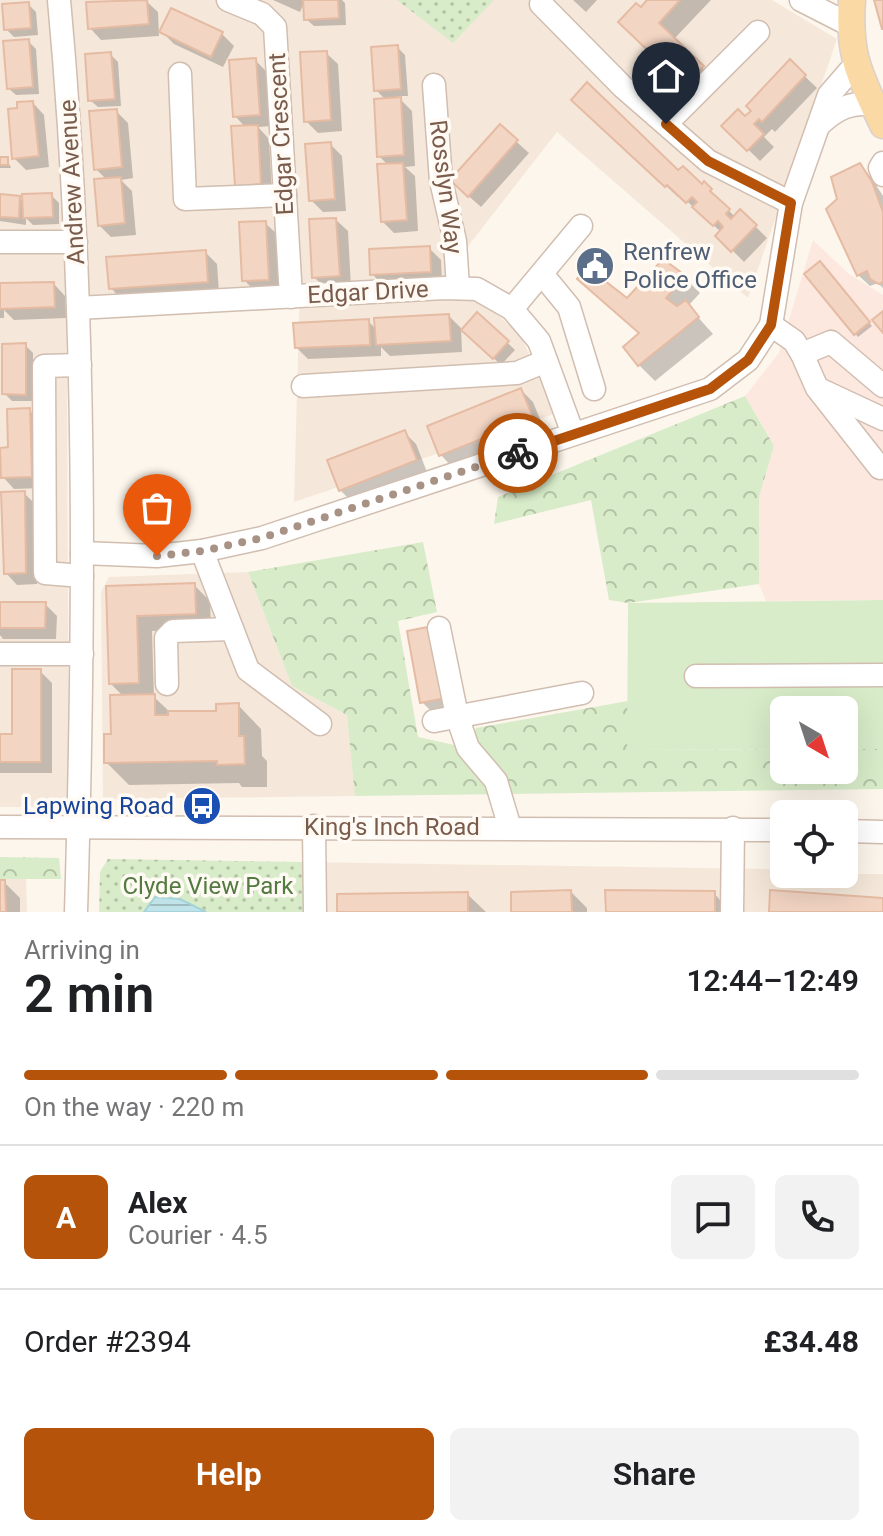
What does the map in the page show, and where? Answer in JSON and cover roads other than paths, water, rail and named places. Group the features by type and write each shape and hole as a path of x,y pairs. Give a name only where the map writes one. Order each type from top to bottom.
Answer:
{"main road":[{"path":"851,12 855,65 878,115"}],"street":[{"name":"Andrew Avenue","path":"59,0 76,242 80,365 82,654 76,912"},
{"name":"Edgar Crescent","path":"228,0 262,14 275,27 291,297"},
{"path":"801,0 851,12"},
{"path":"541,4 623,87 708,161 791,203"},
{"path":"666,124 758,32"},
{"path":"80,365 44,366 45,573 82,564 202,551 262,538 710,389 748,360 771,325 791,203 829,95 855,65"},
{"path":"180,74 185,199 285,195"},
{"name":"Rosslyn Way","path":"434,85 441,181 455,241 458,288"},
{"path":"819,125 833,111 857,102 878,115"},
{"path":"883,163 880,168 883,175"},
{"path":"512,309 581,226"},
{"path":"0,242 76,242"},
{"path":"542,274 569,307 594,389"},
{"name":"Edgar Drive","path":"78,308 477,289 512,309 539,341 573,434"},
{"path":"771,325 794,341 817,388 880,468 883,466"},
{"path":"802,354 831,342 883,386"},
{"path":"303,386 517,373 546,361"},
{"path":"817,388 883,419"},
{"path":"202,551 248,670 320,724"},
{"path":"439,628 457,716 468,748 496,781 510,828"},
{"path":"167,684 166,638 173,631 232,629"},
{"path":"0,654 82,654"},
{"path":"696,676 883,675"},
{"path":"434,721 582,693"},
{"path":"314,826 315,912"},
{"name":"King's Inch Road","path":"0,827 770,829"},
{"path":"732,912 733,828"},
{"path":"858,831 883,832"}],"water":[{"path":"155,897 180,899 206,912 144,912"}],"place":[{"name":"Renfrew Police Office","path":"595,266"},
{"name":"Lapwing Road","path":"202,806"}],"park label":[{"name":"Clyde View Park","path":"208,886"}]}
